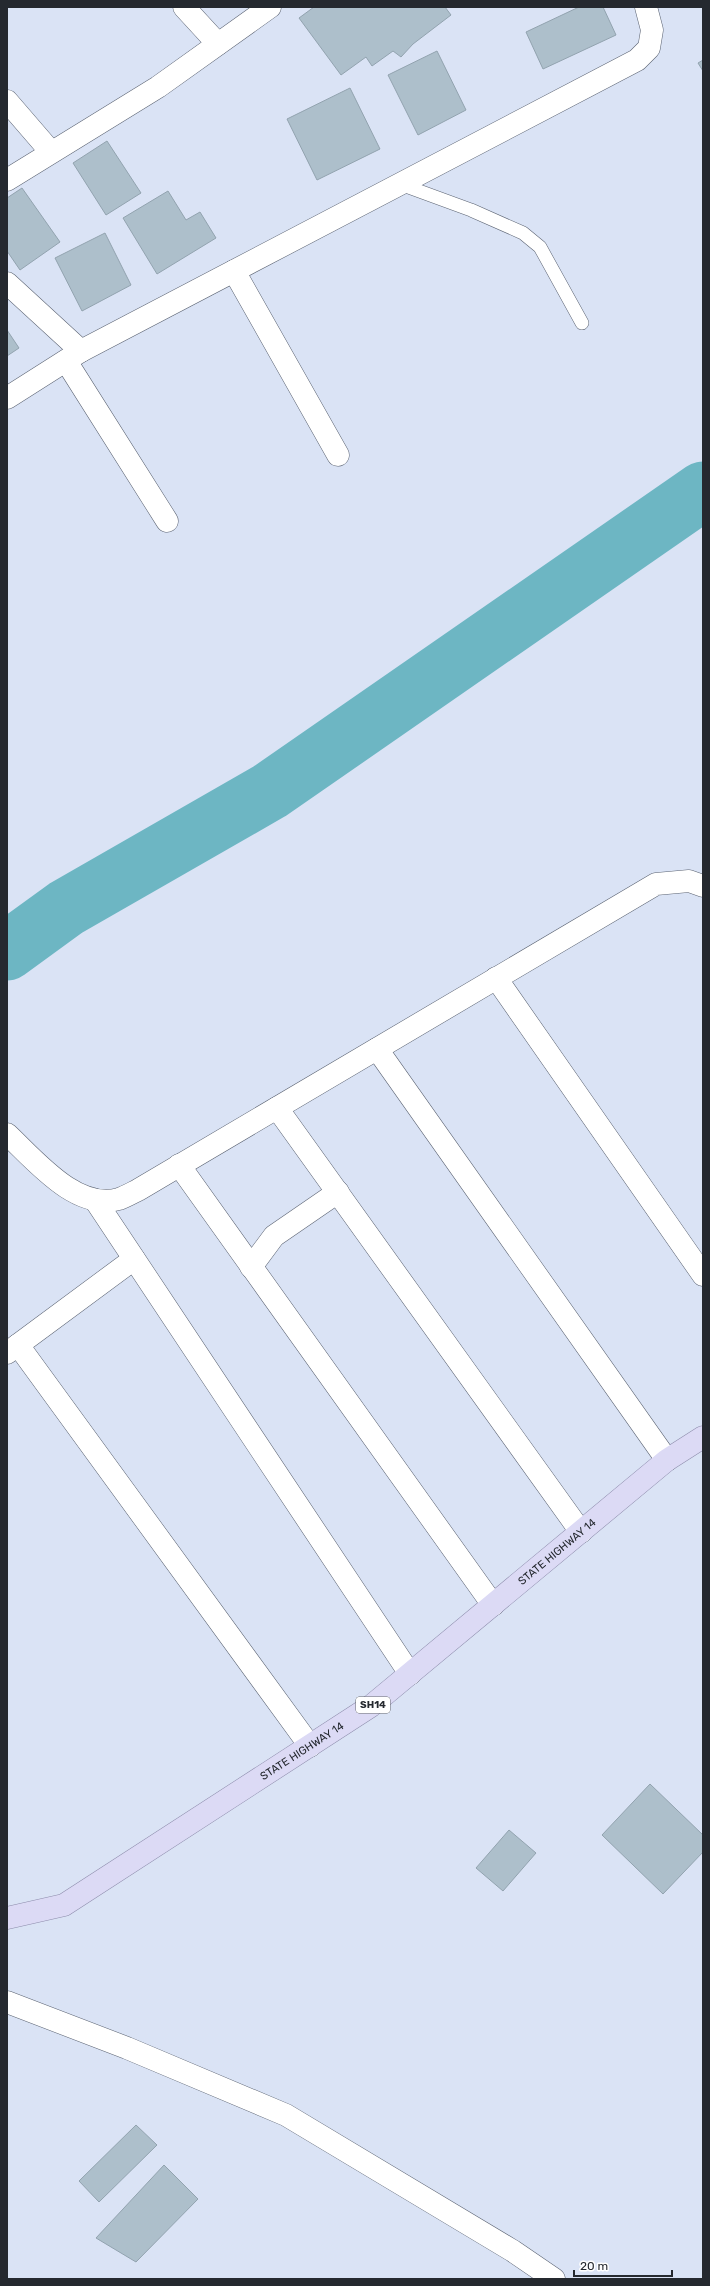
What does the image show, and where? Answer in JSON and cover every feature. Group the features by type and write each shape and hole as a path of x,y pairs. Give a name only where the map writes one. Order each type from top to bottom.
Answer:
{"main road":[{"name":"STATE HIGHWAY 14","path":"7,1918 64,1905 371,1706 667,1460 703,1436"}],"street":[{"path":"184,7 218,44"},
{"path":"7,180 158,87 270,7"},
{"path":"7,398 74,356 637,60 649,48 652,30 646,7"},
{"path":"7,101 51,152"},
{"path":"234,271 338,455"},
{"path":"7,283 74,356 167,521"},
{"path":"7,1134 69,1190 95,1200 118,1199 277,1108 656,884 689,881 703,886"},
{"path":"496,978 703,1275"},
{"path":"377,1049 667,1460"},
{"path":"277,1108 581,1532"},
{"path":"179,1165 493,1605"},
{"path":"251,1267 274,1236 338,1192"},
{"path":"95,1200 410,1674"},
{"path":"134,1258 12,1349 310,1746"},
{"path":"7,2002 127,2048 286,2115 513,2251 554,2279"}],"lane":[{"path":"400,184 471,210 523,233 540,247 582,323"}],"building":[{"path":"314,7 445,7 451,15 413,44 401,57 393,51 372,66 366,57 341,75 299,18"},
{"path":"579,7 603,7 616,35 543,69 526,32"},
{"path":"437,51 466,110 418,135 388,75"},
{"path":"703,60 703,71 698,63"},
{"path":"350,88 380,149 317,180 287,119"},
{"path":"107,141 141,193 106,215 73,163"},
{"path":"22,188 60,242 20,270 7,251 7,198"},
{"path":"168,191 186,220 200,212 216,238 157,274 123,218"},
{"path":"105,233 131,285 82,311 55,258"},
{"path":"7,330 19,348 7,356"},
{"path":"650,1784 703,1835 703,1852 663,1894 602,1835"},
{"path":"509,1830 536,1853 503,1891 476,1868"},
{"path":"136,2125 157,2145 99,2202 79,2181"},
{"path":"164,2165 198,2199 136,2262 96,2238"}],"waterway":[{"path":"7,951 66,908 270,791 703,491"}]}
